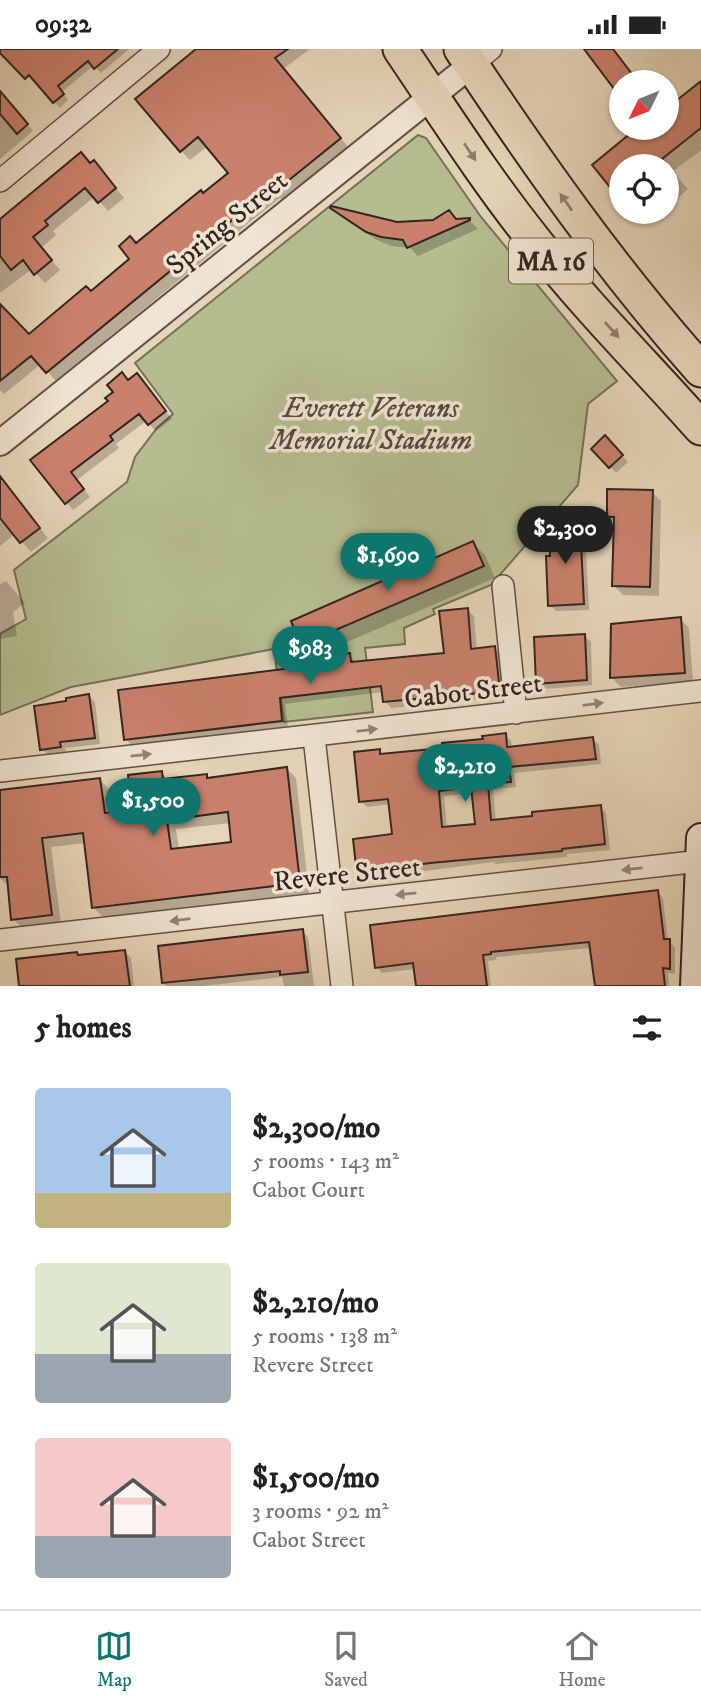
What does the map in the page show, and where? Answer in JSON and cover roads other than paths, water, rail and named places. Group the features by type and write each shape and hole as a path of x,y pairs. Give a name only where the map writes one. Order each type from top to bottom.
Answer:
{"highway":[{"name":"MA 16","path":"400,49 496,189 539,246 701,428"},
{"name":"MA 16","path":"474,54 598,246 701,370"}],"main road":[{"path":"695,986 701,854"}],"street":[{"path":"0,181 159,49"},
{"name":"Spring Street","path":"0,443 432,96 474,54"},
{"path":"503,586 516,713"},
{"name":"Cabot Street","path":"0,771 701,691"},
{"path":"314,737 342,986"},
{"name":"Revere Street","path":"0,940 334,903 701,854"}],"park label":[{"name":"Everett Veterans Memorial Stadium","path":"371,423"}]}
